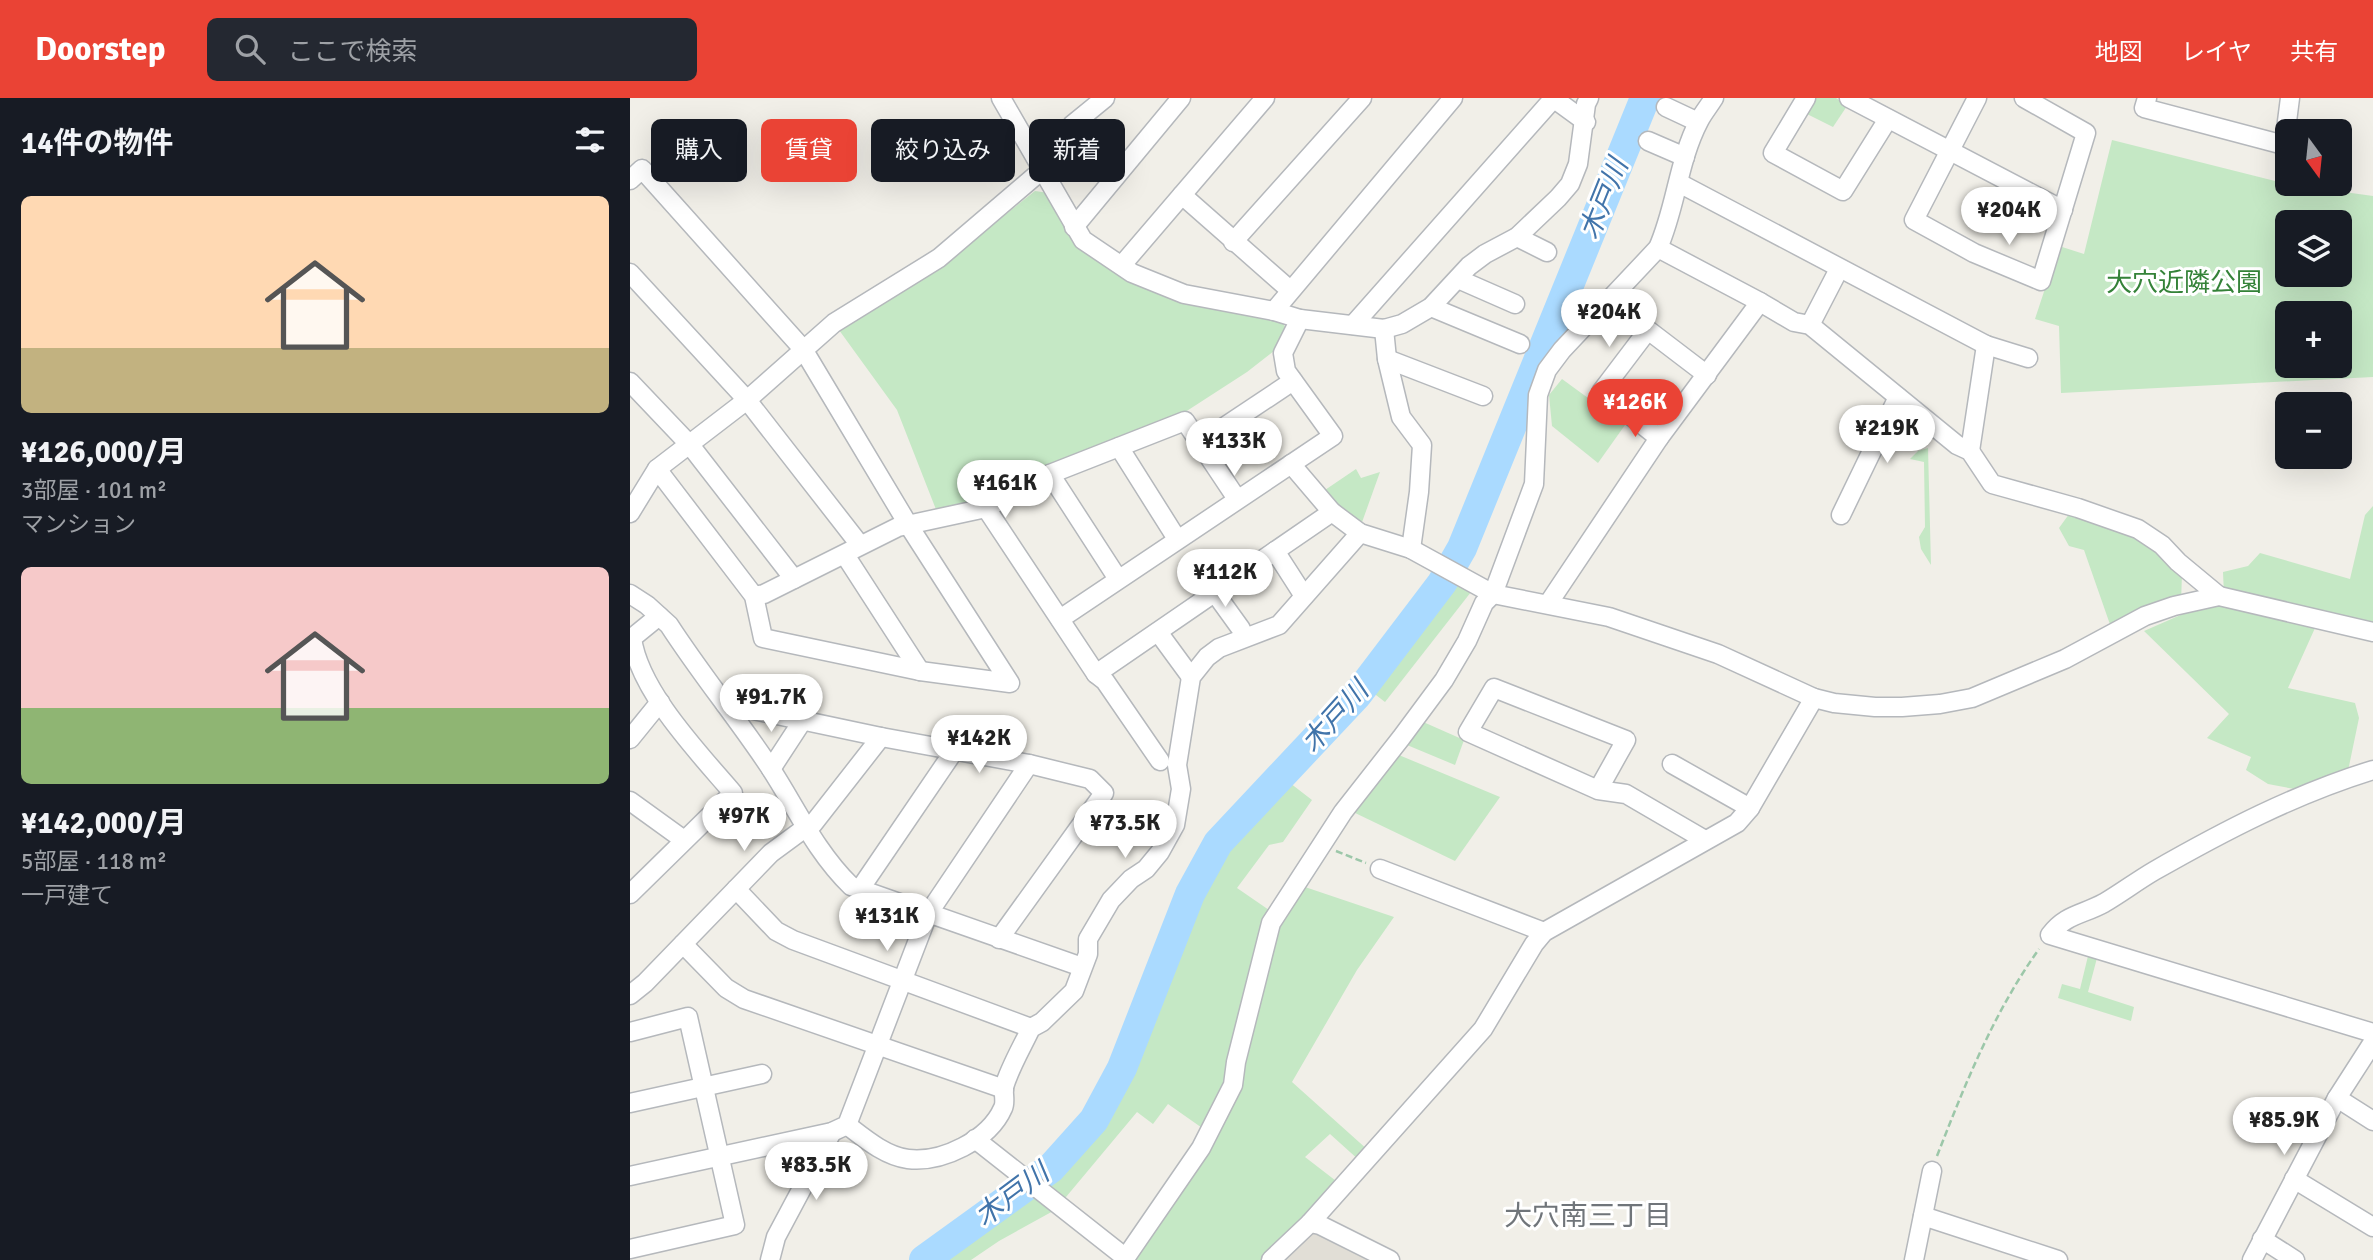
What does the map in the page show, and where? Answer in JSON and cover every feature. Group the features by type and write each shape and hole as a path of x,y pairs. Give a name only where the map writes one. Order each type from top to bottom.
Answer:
{"street":[{"path":"1001,98 1029,147"},
{"path":"1074,227 1181,98"},
{"path":"1122,265 1265,98"},
{"path":"1233,242 1362,98"},
{"path":"1274,311 1453,98"},
{"path":"1353,325 1553,98 1586,122"},
{"path":"1049,182 1083,240 1154,283 1184,294 1274,311 1300,319 1384,329 1402,324 1432,307 1469,266 1517,237 1570,184 1578,164 1589,98"},
{"path":"630,1176 839,1129 908,1159 934,1157 963,1146 985,1147 1125,1259 1201,1148 1233,1085 1236,1062 1271,923 1320,845 1444,680 1467,641 1484,603 1493,594 1534,484 1538,395 1547,370 1562,350 1658,248 1667,228 1685,157 1698,122 1714,98"},
{"path":"1806,98 1773,153 1843,191 1888,119"},
{"path":"1849,98 2063,211"},
{"path":"1977,98 1914,220 1974,253 2041,281 2086,133 2024,98"},
{"path":"2147,98 2144,108 2284,145 2290,98"},
{"path":"1078,119 1096,101"},
{"path":"1666,107 1698,122"},
{"path":"1648,141 1685,157"},
{"path":"630,180 642,169 803,349 909,526 1010,683 920,671 763,638 754,596 657,469"},
{"path":"631,509 657,469 747,400 834,323 939,258 1029,181"},
{"path":"1679,183 1986,345 2028,358"},
{"path":"1182,195 1290,290"},
{"path":"1517,237 1547,252"},
{"path":"1658,248 1794,322 1810,325 1957,445 1970,451 1992,484 2078,508 2138,529 2162,545 2219,596"},
{"path":"1810,325 1839,269"},
{"path":"630,273 747,400 852,550 920,671"},
{"path":"1458,279 1516,304"},
{"path":"1548,604 1659,438 1760,302"},
{"path":"1432,307 1520,344"},
{"path":"1060,619 1333,436 1286,371 1283,353 1300,319"},
{"path":"1384,329 1387,359 1402,417 1422,445 1411,549"},
{"path":"1659,438 1601,392 1648,330 1707,375"},
{"path":"1970,451 1986,345"},
{"path":"1387,359 1483,396"},
{"path":"1199,443 1293,381"},
{"path":"630,382 691,445 794,579"},
{"path":"1841,515 1898,397"},
{"path":"754,596 764,594 898,527 986,508 1050,474 1185,421 1237,499"},
{"path":"1119,447 1177,540"},
{"path":"1291,464 1332,512 1360,533 1411,549 1493,594 1609,617 1718,654 1814,698 1875,707 1940,704 1972,698 2065,659 2145,616 2219,596 2373,632"},
{"path":"1050,474 1118,579"},
{"path":"986,508 1096,674 1105,681 1160,761"},
{"path":"1096,674 1332,512"},
{"path":"985,1147 1005,1105 1004,1089 1031,1028 1042,1022 1073,991 1088,954 1088,939 1111,900 1131,879 1146,869 1160,852 1175,825 1181,789 1177,765 1191,677 1207,657 1219,648 1279,625 1360,533"},
{"path":"1275,551 1304,596"},
{"path":"1215,593 1241,629"},
{"path":"630,594 669,625 771,769 805,828 836,871 852,886 1082,967"},
{"path":"631,891 733,793 660,702 634,653 632,638 659,616"},
{"path":"1158,632 1191,677"},
{"path":"1598,790 1626,740 1493,688 1468,732 1598,790 1626,794 1705,840"},
{"path":"1270,1260 1310,1223 1483,1029 1544,932 1737,823 1750,808 1814,698"},
{"path":"633,728 660,702"},
{"path":"726,704 881,737 1030,764 1090,779 1104,793 999,939"},
{"path":"771,769 803,720"},
{"path":"630,995 645,983 771,853 813,824 881,737"},
{"path":"860,889 954,751"},
{"path":"770,1260 776,1237 839,1129 879,1044 928,914 1030,764"},
{"path":"1672,764 1750,808"},
{"path":"2373,770 2310,791 2251,819 2152,872 2102,904 2069,917 2057,925 2050,935 2373,1033"},
{"path":"630,801 684,840"},
{"path":"1380,869 1544,932"},
{"path":"736,890 776,931 784,935 1031,1028"},
{"path":"683,944 726,988 744,999 1004,1089"},
{"path":"630,1032 688,1017 735,1225 630,1249"},
{"path":"2252,1260 2337,1098 2373,1042"},
{"path":"630,1103 762,1074"},
{"path":"2337,1098 2373,1121"},
{"path":"1914,1260 1932,1171"},
{"path":"2294,1179 2373,1227"},
{"path":"1923,1216 2058,1260"},
{"path":"1310,1223 1320,1225 1390,1260"},
{"path":"2262,1239 2295,1260"}],"path":[{"path":"1320,845 1380,869"},
{"path":"1932,1171 1962,1092 2005,1001 2050,935"}],"shaded area":[{"path":"1309,1230 1320,1232 1377,1260 1277,1260"}],"green space":[{"path":"1815,98 1836,98 1847,106 1833,127 1807,114"},
{"name":"大穴近隣公園","path":"2112,140 2275,181 2275,196 2352,196 2352,193 2373,196 2373,377 2061,393 2059,326 2035,319 2059,246 2084,254"},
{"path":"1035,191 1049,193 1082,247 1282,321 1286,329 1274,351 1179,416 983,503 937,512 897,410 839,330 943,264"},
{"path":"1562,379 1625,425 1598,463 1552,426 1549,395"},
{"path":"1928,448 1931,565 1921,549 1919,537 1925,527 1924,462 1910,459 1918,451"},
{"path":"1356,469 1361,478 1380,472 1361,525 1335,504 1325,490"},
{"path":"2373,506 2373,623 2224,596 2223,572 2248,566 2260,553 2350,579 2365,515"},
{"path":"2072,510 2137,533 2182,574 2181,603 2113,633 2084,550 2069,546 2059,528"},
{"path":"1451,582 1471,592 1385,702 1367,688"},
{"path":"2208,603 2315,628 2288,688 2355,703 2359,718 2348,771 2294,789 2268,784 2246,770 2251,757 2207,738 2229,714 2144,631"},
{"path":"1421,721 1464,740 1455,765 1407,745"},
{"path":"1394,753 1500,797 1455,861 1351,811"},
{"path":"1290,783 1312,800 1283,842 1269,845 1237,888 1269,910 1229,1084 1205,1130 1168,1104 1153,1124 1137,1112 1061,1203 1045,1183 1100,1128 1155,1006 1194,909 1228,846"},
{"path":"1302,886 1394,917 1357,970 1292,1082 1369,1151 1360,1161 1330,1134 1305,1157 1340,1184 1262,1260 1132,1260 1205,1151 1278,929"},
{"path":"2088,956 2097,958 2088,992 2134,1007 2131,1021 2058,998 2062,984 2080,989"},
{"path":"1029,1196 1055,1210 971,1260 937,1260"}],"waterway":[{"name":"木戸川","path":"924,1260 1051,1168 1094,1120 1122,1068 1190,894 1218,843 1357,695 1442,583 1462,548 1645,98"}],"district":[{"name":"大穴南三丁目","path":"1588,1216"}]}
